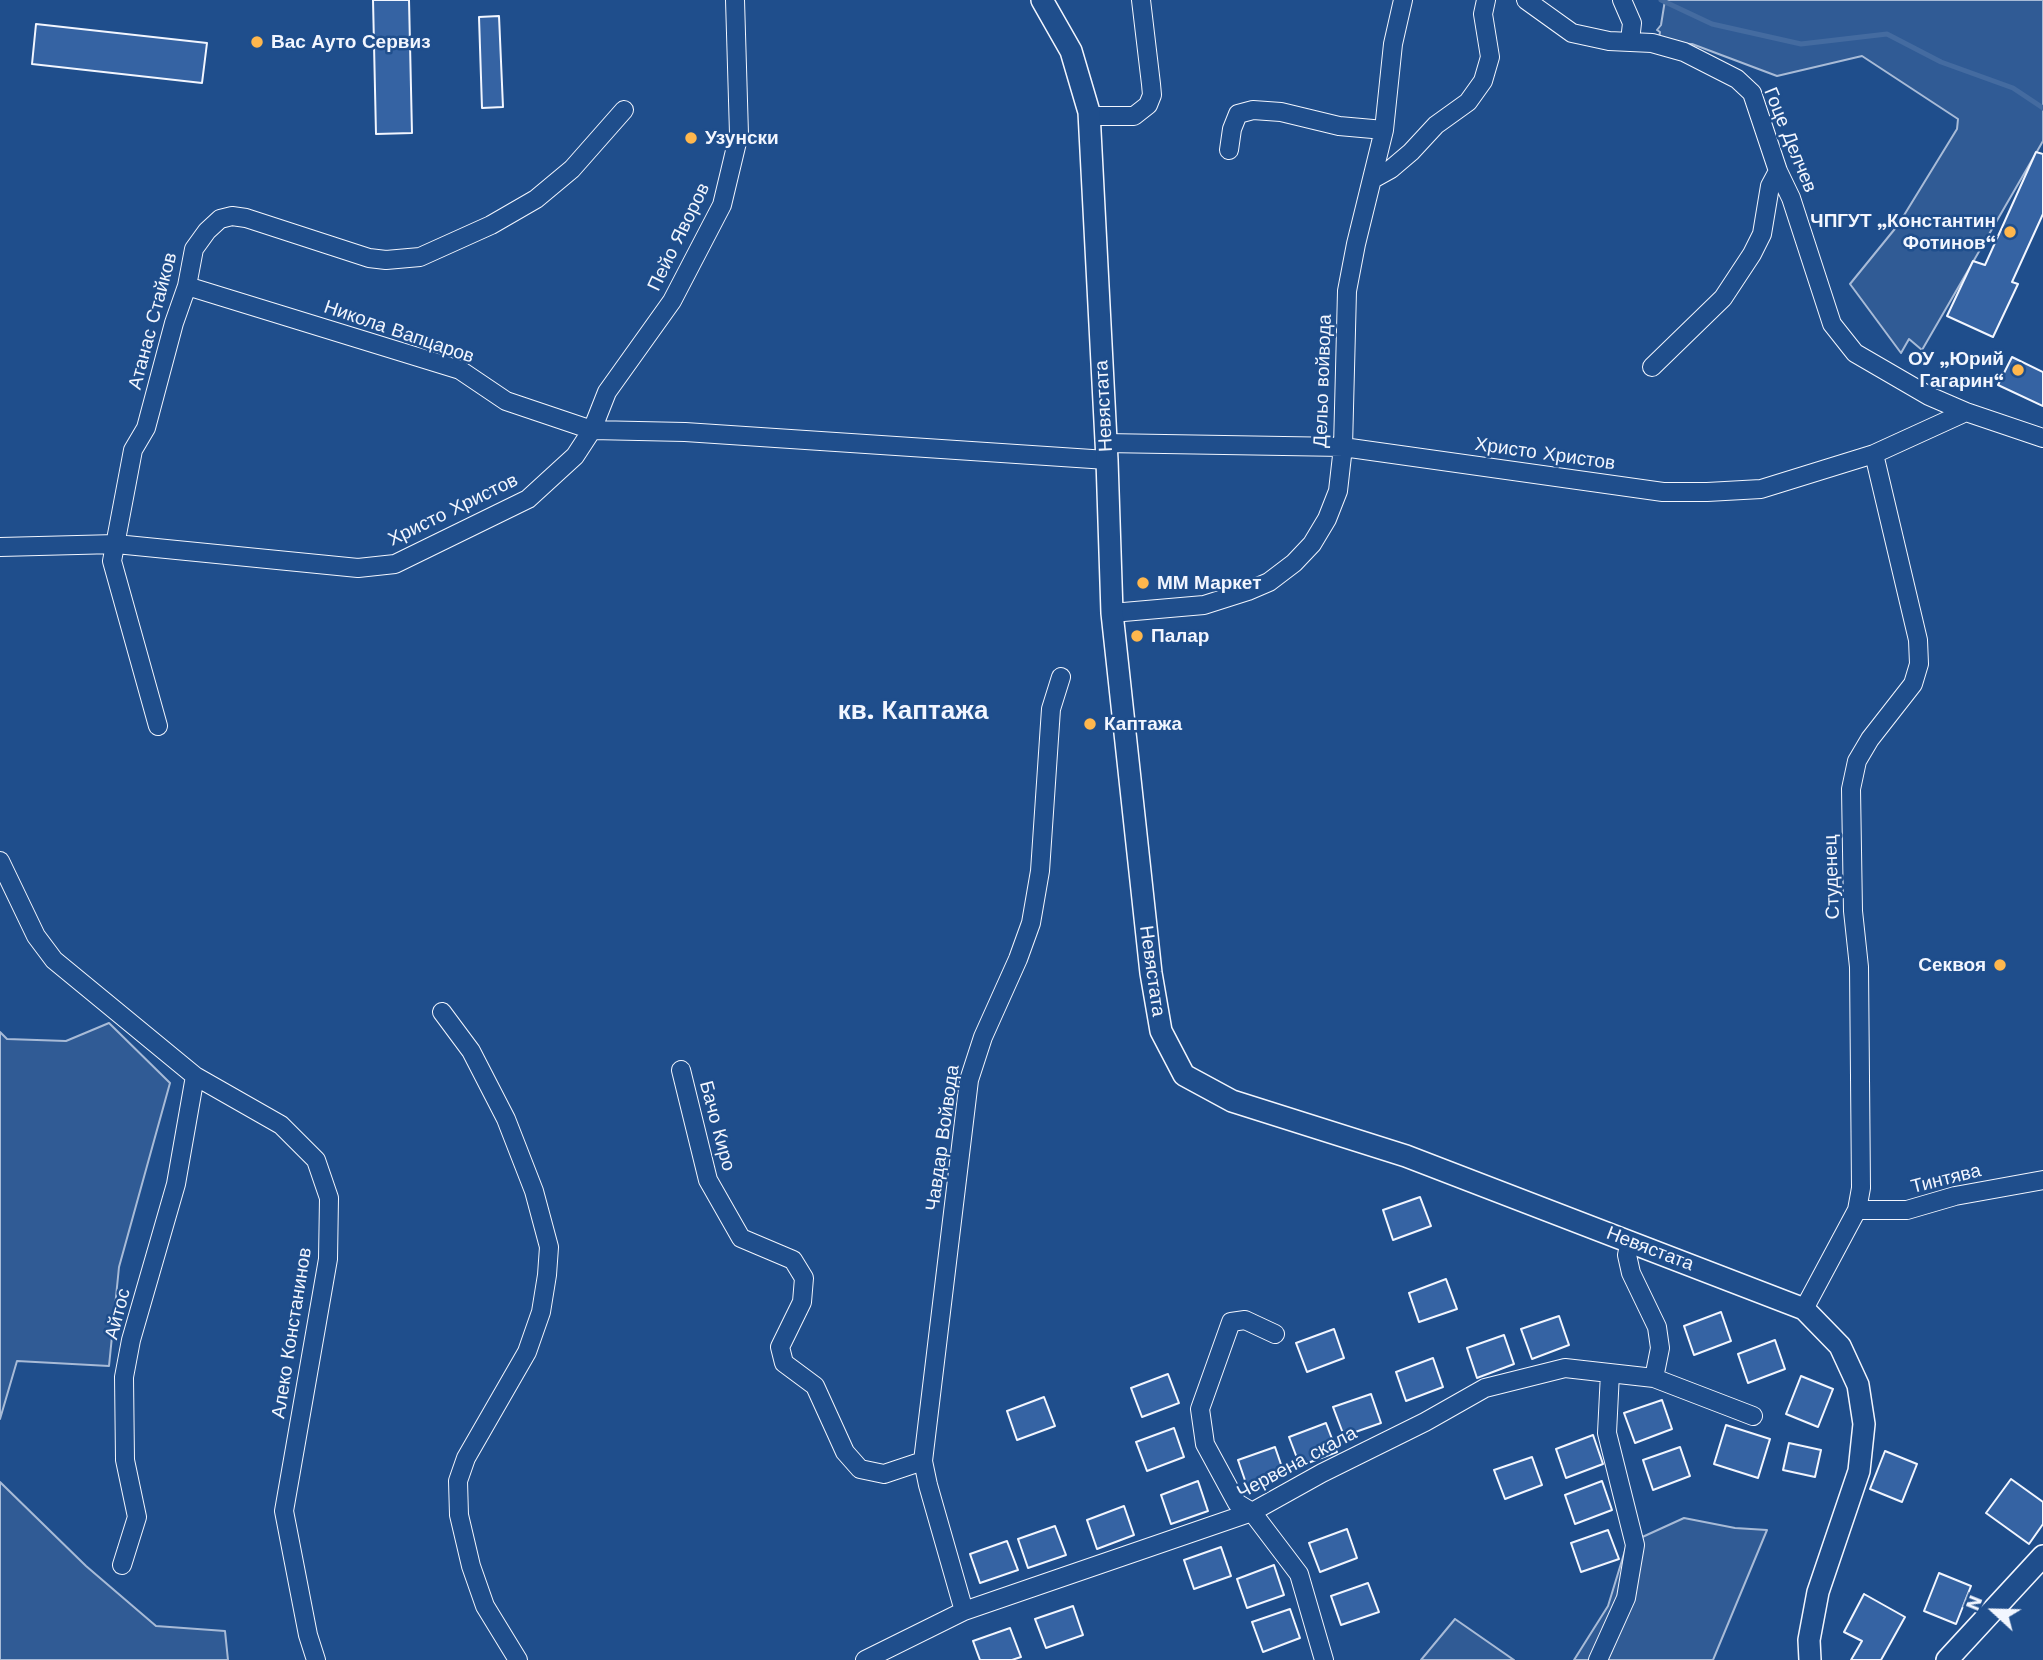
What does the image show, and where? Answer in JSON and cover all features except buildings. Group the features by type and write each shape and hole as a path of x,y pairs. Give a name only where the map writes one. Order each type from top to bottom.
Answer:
{"street":[{"name":"Пейо Яворов","path":"592,430 607,392 672,302 722,205 739,134 735,0"},
{"name":"Невястата","path":"1042,0 1071,51 1089,116 1112,613 1151,973 1161,1031 1184,1075 1232,1101 1406,1156 1804,1309 1840,1346 1858,1385 1864,1424 1859,1471 1818,1592 1809,1640 1810,1660"},
{"path":"1089,116 1134,116 1148,105 1152,95 1141,0"},
{"name":"Дельо войвода","path":"1112,613 1204,605 1248,591 1277,576 1294,563 1312,544 1327,519 1338,491 1343,447 1347,291 1384,130 1393,44 1403,0"},
{"path":"1373,178 1391,169 1436,125 1468,102 1483,81 1490,57 1483,14 1486,0"},
{"name":"Гоце Делчев","path":"1526,0 1572,33 1609,41 1652,43 1684,52 1737,79 1752,93 1778,171 1791,198 1832,324 1855,353 1929,396 1966,412 2043,438"},
{"path":"1622,0 1632,23 1630,41"},
{"name":"Атанас Стайков","path":"158,726 112,561 134,450 146,428 174,323 187,286 194,249 207,230 220,219 232,216 246,218 369,258 386,260 420,257 491,225 536,199 572,169 624,110"},
{"path":"1229,150 1232,129 1238,114 1253,110 1281,112 1339,126 1384,130"},
{"path":"1652,367 1723,298 1752,254 1762,234 1770,186 1778,171"},
{"name":"Никола Вапцаров","path":"187,286 460,370 506,401 592,430"},
{"name":"Христо Христов","path":"0,547 116,544 358,568 396,564 528,499 575,456 592,430 1106,452 1343,447 1663,492 1761,489 1874,453 1966,412"},
{"name":"Студенец","path":"1804,1309 1857,1210 1861,1188 1859,967 1853,911 1851,789 1857,761 1870,739 1913,684 1919,664 1918,639 1874,453"},
{"name":"Чавдар Войвода","path":"964,1611 923,1461 969,1080 983,1037 1031,923 1040,871 1051,709 1061,677"},
{"name":"Алеко Констанинов","path":"0,861 36,936 54,960 195,1076 281,1125 316,1160 329,1198 328,1259 285,1511 308,1635 316,1660"},
{"path":"442,1013 471,1051 506,1119 534,1191 549,1247 541,1312 527,1352 466,1458 458,1480 459,1515 471,1566 485,1606 518,1660"},
{"name":"Бачо Киро","path":"681,1070 708,1180 741,1238 793,1260 804,1278 802,1302 780,1347 784,1363 815,1386 845,1452 860,1469 884,1474 923,1461"},
{"name":"Айтос","path":"121,1565 136,1517 125,1460 124,1377 131,1340 176,1184 195,1076"},
{"name":"Тинтява","path":"1857,1210 1908,1210 1955,1196 2043,1180"},
{"path":"1630,1241 1627,1255 1631,1272 1657,1327 1660,1348 1654,1378"},
{"path":"1275,1334 1245,1320 1231,1322 1200,1409 1205,1444 1237,1503 1252,1512 1298,1574 1324,1660"},
{"name":"Червена скала","path":"864,1660 964,1611 1252,1512 1485,1388 1565,1368 1654,1378 1752,1416"},
{"path":"1598,1660 1626,1598 1635,1545 1607,1433 1610,1373"},
{"path":"1947,1660 2043,1556"}],"shaded area":[{"path":"1665,0 2043,0 2043,141 1922,350 1909,339 1901,353 1850,284 1898,225 1957,129 1958,119 1862,56 1777,76 1692,44 1658,43 1660,32 1657,30 1661,25"},
{"path":"109,1023 170,1083 119,1267 109,1366 17,1361 0,1419 0,1032 7,1039 66,1041"},
{"path":"0,1482 86,1566 156,1626 225,1631 228,1660 0,1660"},
{"path":"1684,1518 1735,1528 1767,1530 1713,1660 1574,1660 1608,1606 1627,1544"},
{"path":"1455,1619 1514,1660 1421,1660"}],"waterway":[{"path":"1661,0 1712,24 1801,44 1887,34 1941,62 2013,88 2043,108"}],"place":[{"name":"Вас Ауто Сервиз","path":"257,42"},
{"name":"Узунски","path":"691,138"},
{"name":"ЧПГУТ „Константин Фотинов“","path":"2010,232"},
{"name":"ОУ „Юрий Гагарин“","path":"2018,370"},
{"name":"ММ Маркет","path":"1143,583"},
{"name":"Палар","path":"1137,636"},
{"name":"Каптажа","path":"1090,724"},
{"name":"Секвоя","path":"2000,965"}],"district":[{"name":"кв. Каптажа","path":"913,711"}]}
